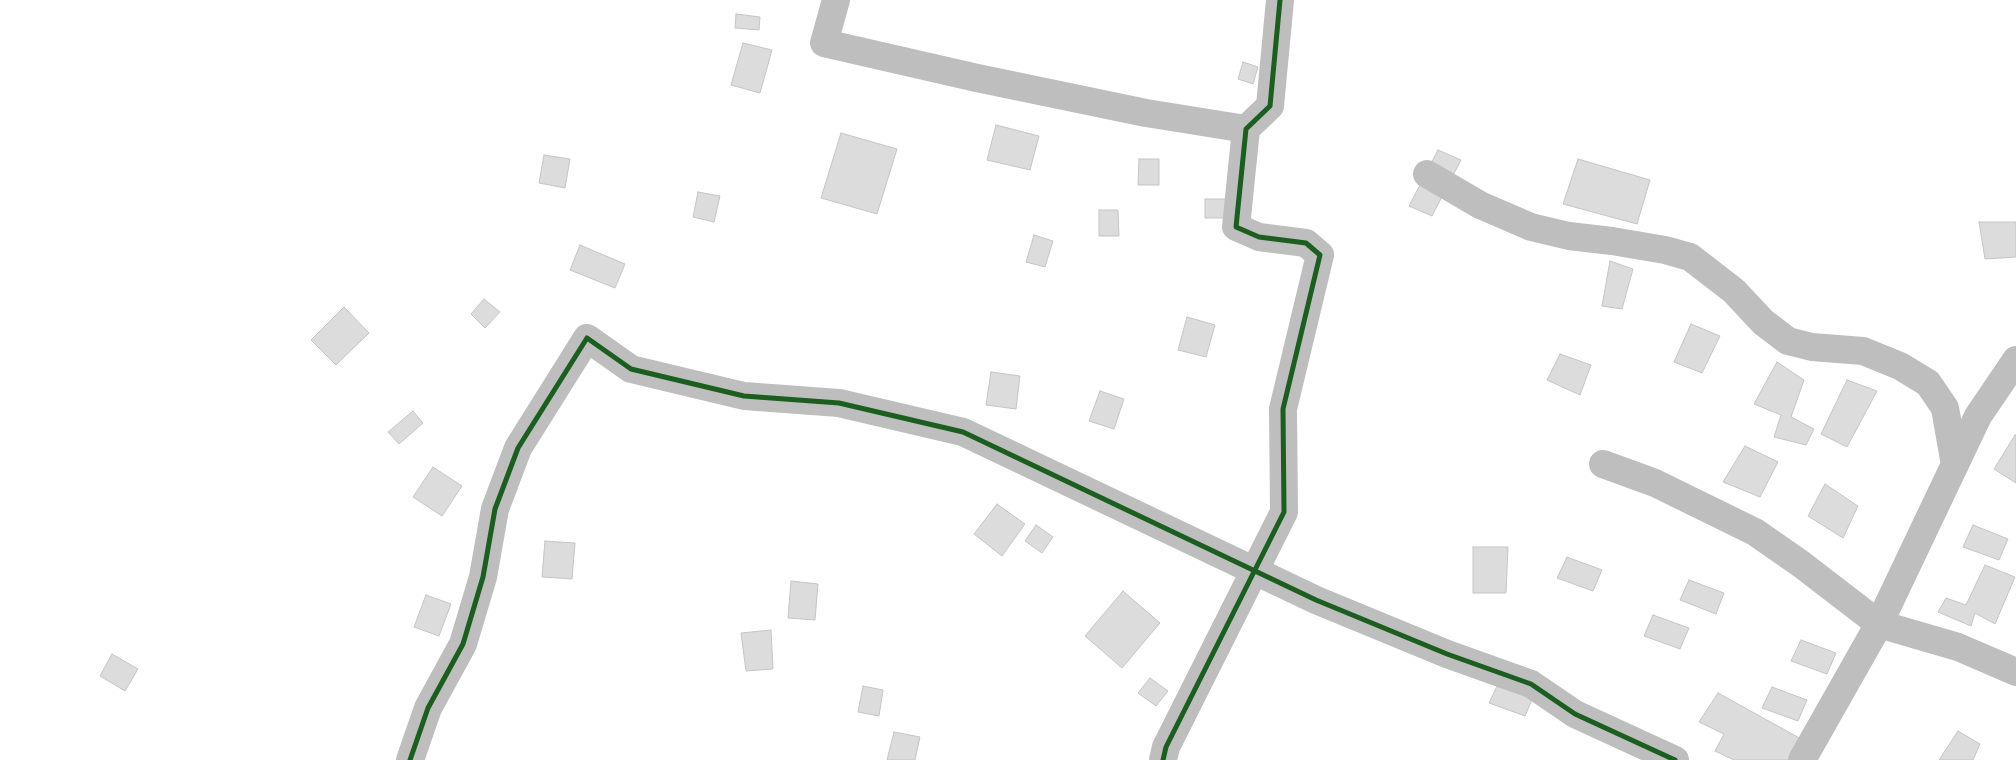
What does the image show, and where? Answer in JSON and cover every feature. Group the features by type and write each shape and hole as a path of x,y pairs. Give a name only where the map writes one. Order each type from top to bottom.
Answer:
{"street":[{"path":"836,0 824,43 976,78 1146,113 1246,129"},
{"path":"1162,760 1166,747 1284,512 1283,409 1320,255 1306,243 1259,238 1236,227 1246,129 1270,106 1280,0"},
{"path":"1427,174 1480,206 1531,227 1569,236 1612,240 1665,250 1690,257 1734,291 1763,322 1788,341 1812,347 1863,351 1900,366 1928,383 1945,408 1955,465"},
{"path":"410,760 428,708 463,644 483,577 495,509 518,448 587,338 631,370 744,396 839,403 963,432 1316,600 1420,643 1531,684 1575,714 1675,760"},
{"path":"1802,760 1879,624 1978,416 2016,360"},
{"path":"1603,464 1655,482 1755,532 1801,564 1879,624 1958,647 2016,672"}],"building":[{"path":"736,14 760,17 759,30 735,28"},
{"path":"743,43 772,50 760,93 731,85"},
{"path":"1243,62 1258,67 1253,84 1238,79"},
{"path":"996,125 1039,136 1030,170 987,160"},
{"path":"841,133 897,149 877,214 821,198"},
{"path":"1438,150 1461,160 1432,216 1409,206"},
{"path":"544,155 570,159 565,188 539,183"},
{"path":"1139,159 1159,159 1159,185 1138,185"},
{"path":"1578,159 1650,180 1637,224 1563,204"},
{"path":"698,192 720,196 714,222 693,217"},
{"path":"1205,199 1232,199 1232,218 1205,218"},
{"path":"1099,210 1118,210 1119,236 1099,236"},
{"path":"1979,222 2016,222 2016,257 1985,259"},
{"path":"1034,235 1053,241 1045,267 1026,262"},
{"path":"580,245 625,264 615,288 570,270"},
{"path":"1610,261 1633,269 1622,309 1602,306"},
{"path":"484,299 500,312 485,328 471,314"},
{"path":"344,307 369,333 336,365 311,340"},
{"path":"1187,317 1215,325 1206,357 1178,350"},
{"path":"1691,324 1720,336 1702,373 1674,362"},
{"path":"1560,354 1591,365 1580,395 1547,380"},
{"path":"1777,362 1804,380 1791,417 1814,429 1806,445 1774,437 1781,415 1754,404"},
{"path":"991,372 1020,376 1016,409 986,405"},
{"path":"1847,380 1877,391 1847,447 1821,434"},
{"path":"1100,391 1124,399 1114,429 1089,421"},
{"path":"413,411 423,423 399,444 388,432"},
{"path":"2016,435 2016,483 1994,469"},
{"path":"1745,446 1778,462 1760,497 1723,482"},
{"path":"433,467 462,486 442,516 413,497"},
{"path":"1825,484 1858,506 1843,538 1808,516"},
{"path":"997,504 1025,524 1002,556 974,534"},
{"path":"1036,525 1053,537 1042,553 1025,541"},
{"path":"1973,525 2008,539 1999,560 1963,547"},
{"path":"545,541 575,543 572,579 542,577"},
{"path":"1473,547 1508,547 1506,593 1473,593"},
{"path":"1567,557 1602,570 1593,591 1557,578"},
{"path":"1985,565 2015,577 1995,624 1975,613 1971,626 1938,612 1946,598 1966,605"},
{"path":"1689,580 1724,593 1716,614 1680,600"},
{"path":"791,581 818,584 815,620 788,618"},
{"path":"1123,591 1160,623 1122,668 1085,636"},
{"path":"426,595 451,604 439,636 414,627"},
{"path":"1653,615 1689,628 1680,649 1644,636"},
{"path":"771,630 773,669 746,671 741,633"},
{"path":"1801,640 1836,653 1827,674 1791,661"},
{"path":"112,654 138,669 125,691 100,676"},
{"path":"1150,678 1168,691 1156,706 1138,693"},
{"path":"1499,682 1534,695 1525,716 1489,703"},
{"path":"863,686 883,690 879,716 858,712"},
{"path":"1772,687 1807,700 1798,721 1762,708"},
{"path":"1718,693 1803,740 1791,760 1734,760 1715,751 1724,734 1699,722"},
{"path":"1958,731 1980,744 1973,760 1939,760"},
{"path":"894,732 920,737 915,760 887,760"}],"cycle path":[{"path":"1163,760 1166,747 1284,512 1283,409 1320,255 1306,243 1259,237 1236,227 1246,129 1270,106 1280,0"},
{"path":"410,760 428,708 463,644 483,577 495,509 518,448 587,338 631,369 744,396 839,403 963,432 1316,600 1447,654 1531,684 1575,714 1675,760"}]}
